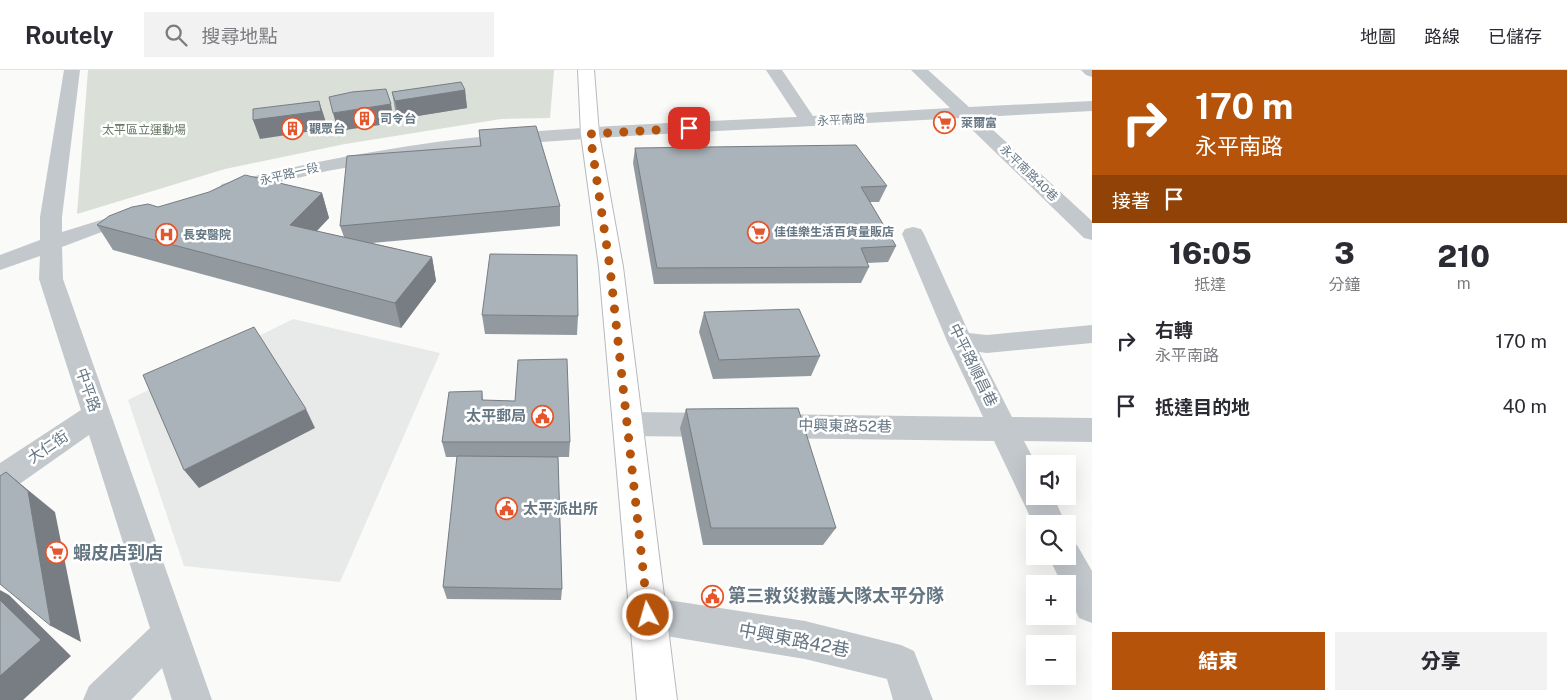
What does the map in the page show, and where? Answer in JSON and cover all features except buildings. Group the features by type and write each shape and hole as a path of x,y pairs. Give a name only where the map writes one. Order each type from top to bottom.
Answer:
{"main road":[{"path":"586,70 590,134 610,268 657,700"}],"street":[{"name":"中平路","path":"72,70 51,217 51,279 192,700"},
{"path":"774,70 808,122"},
{"name":"永平南路40巷","path":"919,70 1092,233"},
{"name":"永平南路","path":"590,134 1092,106"},
{"name":"永平路一段","path":"209,193 326,165 384,155 489,141 590,134"},
{"path":"0,263 50,243 147,211"},
{"name":"中平路順昌巷","path":"914,234 960,341 1026,475"},
{"path":"960,341 987,344 1092,334"},
{"name":"大仁街","path":"0,480 96,414"},
{"name":"中興東路52巷","path":"628,424 1092,430"},
{"path":"1070,565 1092,605"},
{"name":"中興東路42巷","path":"648,615 805,640 901,664 913,700"},
{"path":"103,700 170,634"}],"shaded area":[{"path":"293,319 440,353 340,582 184,566 128,400"}],"green space":[{"name":"太平區立運動場","path":"88,70 554,70 550,118 501,119 345,144 225,169 77,214"}],"place":[{"name":"司令台","path":"364,119"},
{"name":"萊爾富","path":"945,123"},
{"name":"觀眾台","path":"293,129"},
{"name":"佳佳樂生活百貨量販店","path":"758,232"},
{"name":"長安醫院","path":"167,235"},
{"name":"太平郵局","path":"542,416"},
{"name":"太平派出所","path":"507,509"},
{"name":"蝦皮店到店","path":"57,553"},
{"name":"第三救災救護大隊太平分隊","path":"712,596"}],"route":[{"path":"648,615 610,268 590,134 689,128"}]}
